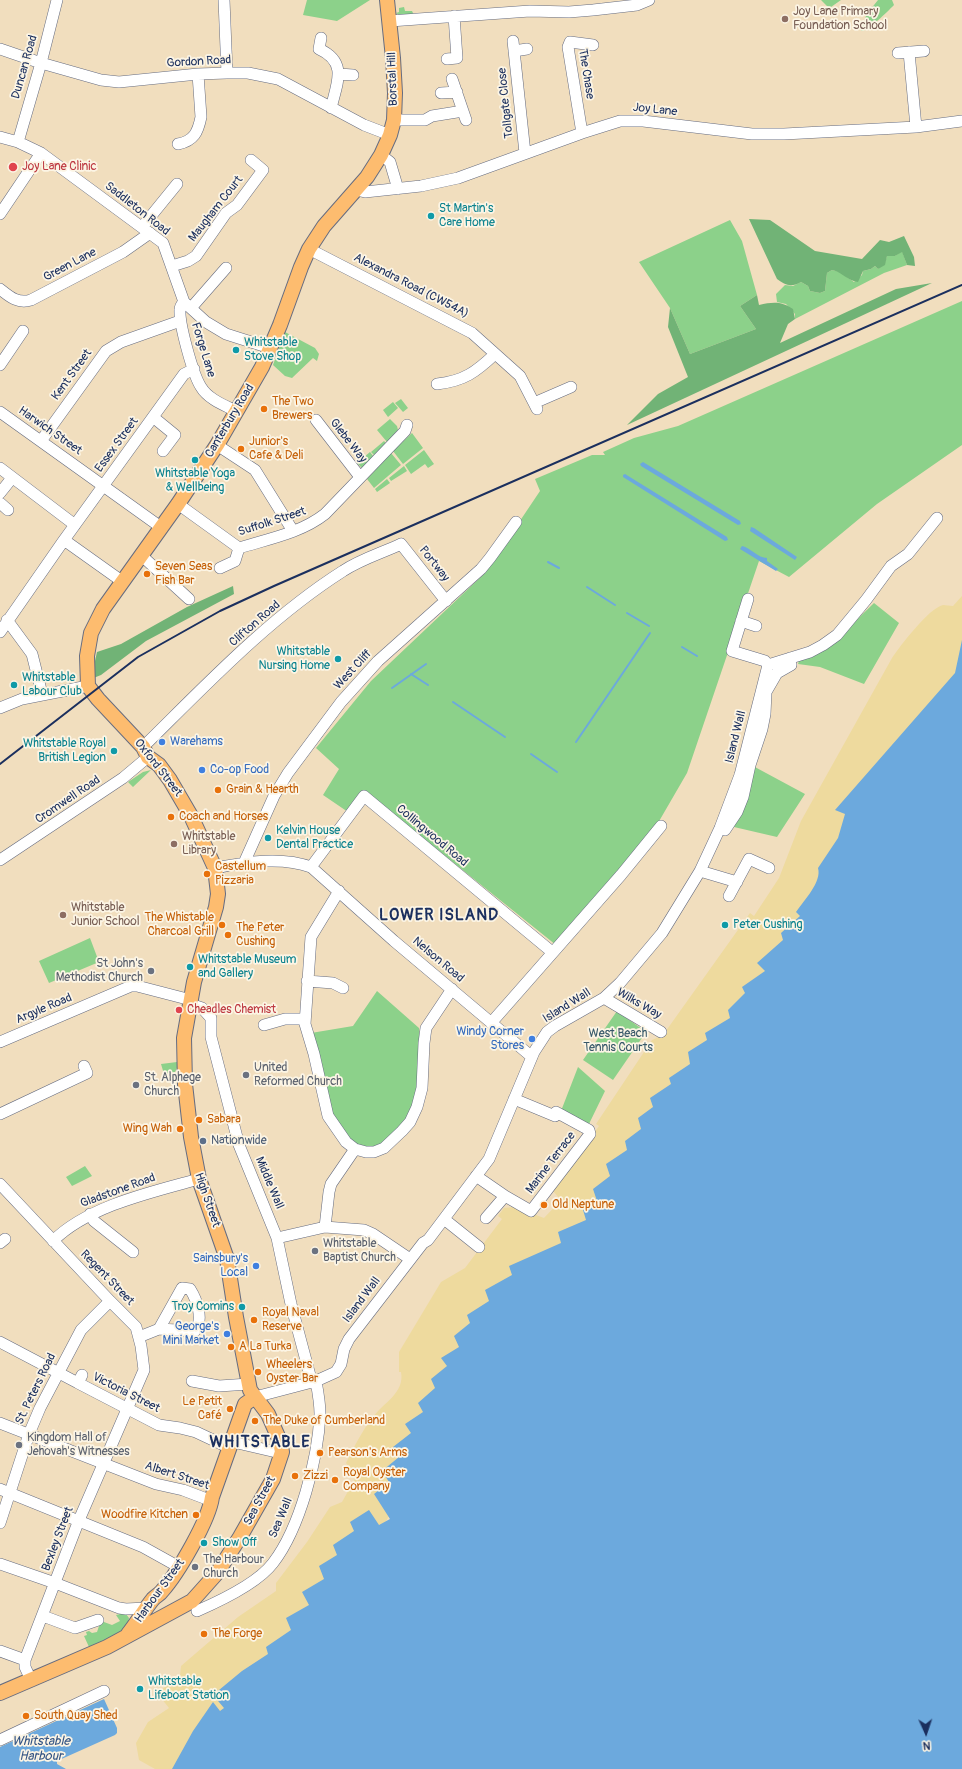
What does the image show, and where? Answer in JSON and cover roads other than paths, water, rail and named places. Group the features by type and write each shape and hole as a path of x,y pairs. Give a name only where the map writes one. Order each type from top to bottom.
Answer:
{"main road":[{"name":"Borstal Hill","path":"381,155 390,135 394,120 395,93 387,0"},
{"name":"Canterbury Road","path":"88,686 87,656 91,633 103,609 162,528 217,445 262,368 309,249 324,226 356,190 381,155"},
{"name":"Oxford Street","path":"88,686 98,699 159,765 180,794 215,868 218,894 216,908 194,982 190,1002"},
{"name":"High Street","path":"190,1002 184,1038 184,1053 191,1137 199,1179 227,1259 236,1317 252,1391"},
{"name":"Harbour Street","path":"147,1615 179,1567 204,1522 211,1507 245,1404 252,1391"},
{"path":"252,1391 268,1414 280,1441 282,1452"},
{"name":"Sea Street","path":"31,1680 125,1638 147,1615 192,1601 217,1573 266,1493 278,1468 282,1452"},
{"path":"0,1693 31,1680"}],"street":[{"name":"Duncan Road","path":"18,142 41,63 57,0"},
{"path":"224,0 227,73"},
{"path":"390,21 530,11 570,12 620,4 637,5 649,0"},
{"path":"447,59 457,58 454,16"},
{"path":"321,38 319,49 327,52 338,66 339,74 331,108"},
{"name":"The Chase","path":"582,133 568,47 570,42 593,45"},
{"name":"Tollgate Close","path":"525,153 514,46 527,49"},
{"name":"Gordon Road","path":"0,49 41,63 101,80 119,82 198,74 227,73 248,73 278,79 364,125 390,135"},
{"path":"916,127 903,52 924,50"},
{"path":"178,144 185,143 192,139 200,121 201,116 198,74"},
{"path":"339,74 353,75"},
{"path":"394,120 425,120 432,116 464,116 452,79"},
{"path":"441,94 457,92"},
{"name":"Joy Lane","path":"356,190 365,192 398,189 422,186 458,178 614,122 659,122 693,128 752,134 784,134 916,127 962,121"},
{"name":"Saddleton Road","path":"0,138 18,142 41,153 163,243 179,290 187,305 206,322 226,334 270,348"},
{"path":"0,214 41,153"},
{"path":"381,155 390,162 398,189"},
{"name":"Maugham Court","path":"172,266 188,261 196,256 226,213 237,205 263,170 252,160"},
{"name":"Green Lane","path":"0,289 14,300 24,302 31,300 123,252 146,230 177,184"},
{"name":"Alexandra Road (CW54A)","path":"309,249 472,332 520,376 535,406 571,387"},
{"path":"187,305 226,268"},
{"name":"Forge Lane","path":"187,305 180,308 180,321 200,386 207,395 236,411"},
{"name":"Kent Street","path":"41,441 106,351 121,342 180,321"},
{"path":"0,365 23,331"},
{"path":"437,384 454,382 467,377 495,354"},
{"name":"Essex Street","path":"0,632 64,540 184,374 194,369"},
{"name":"Harwich Street","path":"0,412 162,528"},
{"path":"153,417 175,435 163,451"},
{"name":"Glebe Way","path":"316,420 360,477"},
{"name":"Glebe Way","path":"316,521 335,504 405,431 407,425"},
{"path":"217,445 255,470 293,531"},
{"path":"0,468 75,525"},
{"path":"0,493 12,478"},
{"name":"Suffolk Street","path":"178,504 239,548 293,531 316,521"},
{"path":"748,599 732,651 765,661 768,665 817,649 837,635 862,606 891,566 908,554 937,518"},
{"name":"West Cliff","path":"244,863 274,796 288,773 337,707 378,661 446,601 490,558 516,522"},
{"path":"64,540 123,582"},
{"name":"Portway","path":"401,544 446,601"},
{"name":"Clifton Road","path":"146,752 258,637 315,591 344,570 401,544"},
{"path":"220,568 235,561 239,548"},
{"path":"142,556 189,598"},
{"path":"8,620 32,654 42,694"},
{"path":"741,621 756,626"},
{"path":"725,830 737,812 743,797 750,765 763,722 766,692 777,673 792,665 790,658"},
{"name":"Island Wall","path":"192,1382 252,1391 314,1382 330,1376 339,1368 344,1349 349,1339 410,1259 423,1243 428,1240 489,1159 532,1057 547,1032 604,998 635,967 662,933 700,871 720,828 740,775 768,665"},
{"path":"0,708 22,699 42,694 88,686"},
{"name":"Cromwell Road","path":"0,860 123,778 146,752"},
{"name":"Collingwood Road","path":"311,867 364,796 552,952"},
{"path":"491,1023 661,826"},
{"path":"729,896 749,859 769,868"},
{"name":"Nelson Road","path":"215,868 244,863 286,862 299,863 311,867 394,941 532,1057"},
{"path":"700,871 737,882"},
{"path":"339,891 311,937 304,1024 317,1062 328,1116 346,1142 356,1149 366,1152 374,1152 384,1148 410,1122 417,1107 422,1088 426,1028 452,989"},
{"path":"307,981 333,983 343,988"},
{"name":"Argyle Road","path":"0,1042 134,986 190,1002"},
{"name":"Wilks Way","path":"604,998 661,1032"},
{"name":"Middle Wall","path":"190,1002 202,1008 211,1018 211,1037 239,1145 277,1238 290,1299 314,1382"},
{"path":"264,1026 285,1019 305,1019"},
{"path":"0,1114 87,1073 84,1066"},
{"name":"Marine Terrace","path":"505,1196 531,1211 590,1134 590,1130 556,1112 555,1116 514,1099"},
{"path":"325,1227 331,1184 356,1149"},
{"path":"476,1176 505,1196 486,1218"},
{"name":"Gladstone Road","path":"53,1241 72,1224 90,1214 156,1191 199,1179"},
{"name":"Regent Street","path":"0,1184 110,1302 136,1326 144,1370 128,1406"},
{"path":"90,1214 94,1221 133,1252"},
{"path":"444,1219 479,1247"},
{"path":"277,1238 325,1227 364,1230 373,1234 410,1259"},
{"name":"St. Peters Road","path":"0,1524 5,1491 40,1408 57,1373 84,1325 110,1302"},
{"path":"139,1337 159,1329"},
{"name":"Victoria Street","path":"0,1342 57,1373 80,1379 158,1425 180,1428 231,1445 282,1452"},
{"name":"Sea Wall","path":"197,1611 232,1594 263,1574 273,1564 290,1537 298,1517 313,1462 320,1413 314,1382"},
{"name":"Bexley Street","path":"25,1660 79,1520 128,1406"},
{"name":"Albert Street","path":"0,1423 156,1484 183,1490 212,1501"},
{"path":"5,1491 143,1547 179,1567"},
{"path":"0,1564 55,1583 119,1608 147,1615"},
{"path":"43,1616 75,1628 98,1620"},
{"path":"2,1651 25,1660 25,1667 31,1680"},
{"path":"0,1740 104,1691"}],"water":[{"path":"643,462 740,521 741,524 738,525 641,466 640,464"},
{"path":"625,474 727,537 728,540 725,541 623,477"},
{"path":"751,527 797,557 795,560 750,531"},
{"path":"742,546 764,558 767,558 767,561 778,569 776,571 740,549"},
{"path":"962,640 962,1769 172,1769 193,1731 213,1702 220,1711 224,1708 213,1695 242,1671 268,1654 266,1647 291,1630 286,1618 309,1605 302,1592 324,1579 319,1566 337,1555 333,1545 354,1531 350,1522 369,1510 379,1525 390,1519 374,1494 389,1482 382,1471 399,1457 393,1447 411,1433 405,1424 423,1412 418,1403 435,1388 431,1379 447,1366 441,1358 459,1347 454,1336 470,1323 467,1315 489,1301 485,1290 512,1275 509,1266 561,1243 558,1232 586,1220 583,1210 597,1201 593,1189 610,1176 606,1164 627,1150 625,1141 641,1129 638,1118 653,1107 650,1098 671,1084 669,1078 690,1064 688,1052 707,1040 705,1033 730,1018 728,1010 745,993 742,987 765,971 757,963 783,940 781,933 800,916 796,912 815,885 819,873 818,868 838,838 845,814 835,810 955,673"},
{"name":"Whitstable Harbour","path":"104,1699 117,1728 117,1733 57,1761 57,1764 66,1769 0,1769 0,1747"}],"waterway":[{"path":"548,562 559,568"},
{"path":"587,587 615,605"},
{"path":"627,613 649,626"},
{"path":"576,742 650,633"},
{"path":"682,647 697,656"},
{"path":"392,688 426,664"},
{"path":"411,674 428,685"},
{"path":"453,702 505,737"},
{"path":"531,754 557,772"}],"railway":[{"path":"0,764 138,657 220,611 962,285"}],"place":[{"name":"Joy Lane Primary Foundation School","path":"785,19"},
{"name":"Joy Lane Clinic","path":"13,167"},
{"name":"St Martin's Care Home","path":"431,216"},
{"name":"Whitstable Stove Shop","path":"236,350"},
{"name":"The Two Brewers","path":"264,409"},
{"name":"Junior's Cafe & Deli","path":"241,449"},
{"name":"Whitstable Yoga & Wellbeing","path":"195,460"},
{"name":"Seven Seas Fish Bar","path":"147,574"},
{"name":"Whitstable Nursing Home","path":"338,659"},
{"name":"Whitstable Labour Club","path":"14,685"},
{"name":"Warehams","path":"162,742"},
{"name":"Whitstable Royal British Legion","path":"114,751"},
{"name":"Co-op Food","path":"202,770"},
{"name":"Grain & Hearth","path":"218,790"},
{"name":"Coach and Horses","path":"171,817"},
{"name":"Kelvin House Dental Practice","path":"268,838"},
{"name":"Whitstable Library","path":"174,844"},
{"name":"Castellum Pizzaria","path":"207,874"},
{"name":"Whitstable Junior School","path":"63,915"},
{"name":"The Whistable Charcoal Grill","path":"222,925"},
{"name":"Peter Cushing","path":"725,925"},
{"name":"The Peter Cushing","path":"228,935"},
{"name":"Whitstable Museum and Gallery","path":"190,967"},
{"name":"St John's Methodist Church","path":"151,971"},
{"name":"Cheadles Chemist","path":"179,1010"},
{"name":"Windy Corner Stores","path":"532,1039"},
{"name":"United Reformed Church","path":"246,1075"},
{"name":"St. Alphege Church","path":"136,1085"},
{"name":"Sabara","path":"199,1120"},
{"name":"Wing Wah","path":"180,1129"},
{"name":"Nationwide","path":"203,1141"},
{"name":"Old Neptune","path":"544,1205"},
{"name":"Whitstable Baptist Church","path":"315,1251"},
{"name":"Sainsbury's Local","path":"256,1266"},
{"name":"Troy Comins","path":"242,1307"},
{"name":"Royal Naval Reserve","path":"254,1320"},
{"name":"George's Mini Market","path":"227,1334"},
{"name":"A La Turka","path":"231,1347"},
{"name":"Wheelers Oyster Bar","path":"258,1372"},
{"name":"Le Petit Café","path":"230,1409"},
{"name":"The Duke of Cumberland","path":"255,1421"},
{"name":"Kingdom Hall of Jehovah's Witnesses","path":"19,1445"},
{"name":"Pearson's Arms","path":"320,1453"},
{"name":"Zizzi","path":"295,1476"},
{"name":"Royal Oyster Company","path":"335,1480"},
{"name":"Woodfire Kitchen","path":"196,1515"},
{"name":"Show Off","path":"204,1543"},
{"name":"The Harbour Church","path":"195,1567"},
{"name":"The Forge","path":"204,1634"},
{"name":"Whitstable Lifeboat Station","path":"140,1689"},
{"name":"South Quay Shed","path":"26,1716"}],"district":[{"name":"LOWER ISLAND","path":"439,916"},
{"name":"WHITSTABLE","path":"260,1443"}],"park label":[{"name":"West Beach Tennis Courts","path":"618,1041"}]}
